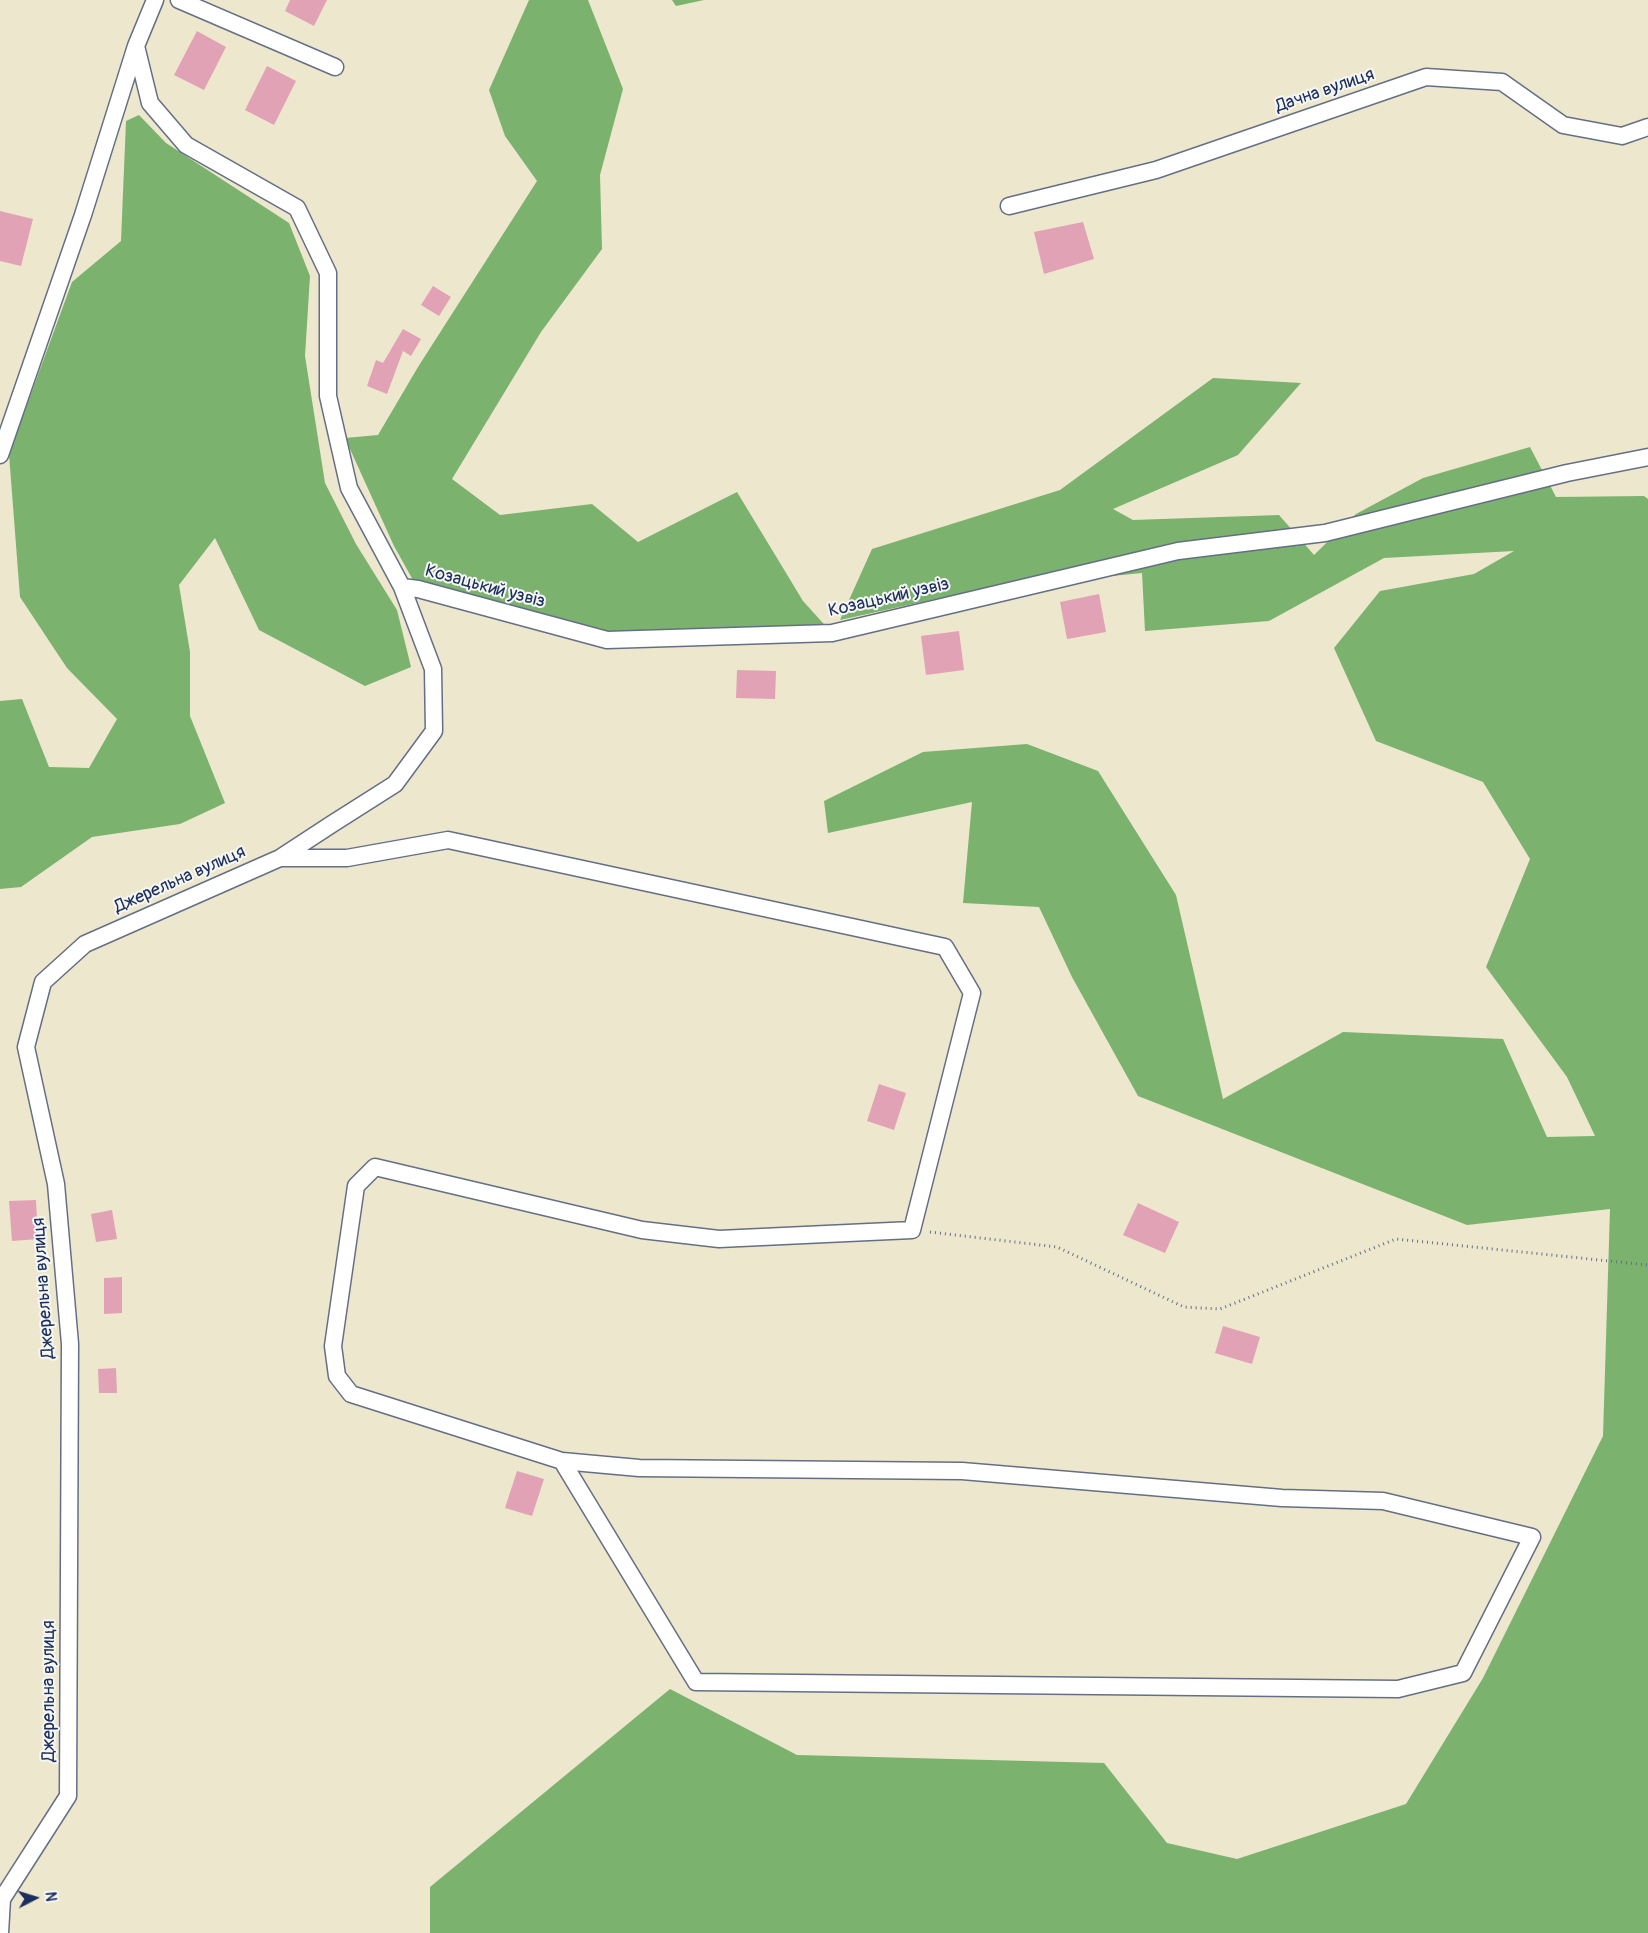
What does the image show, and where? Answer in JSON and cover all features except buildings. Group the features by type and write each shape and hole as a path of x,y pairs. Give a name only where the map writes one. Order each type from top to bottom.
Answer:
{"street":[{"path":"0,455 83,215 136,46 155,0"},
{"path":"179,0 335,67"},
{"name":"Джерельна вулиця","path":"0,1933 1,1900 68,1796 70,1344 56,1184 26,1047 43,982 85,944 280,858 395,784 434,731 433,669 402,586 348,488 328,396 328,273 297,208 186,145 150,103 136,46"},
{"name":"Дачна вулиця","path":"1009,206 1156,170 1426,77 1502,82 1563,125 1622,136 1648,127"},
{"name":"Козацький узвіз","path":"402,586 607,640 832,633 1178,551 1325,533 1567,473 1648,457"},
{"path":"280,858 347,858 448,840 945,947 972,993 912,1230 719,1239 642,1230 375,1167 356,1186 333,1346 337,1376 351,1394 562,1461 639,1468 962,1471 1282,1498 1383,1501 1532,1537 1463,1673 1398,1689 696,1682 562,1461"}],"path":[{"path":"912,1230 1057,1247 1184,1307 1220,1309 1396,1240 1648,1265"}],"green space":[{"path":"529,0 588,0 623,89 600,175 602,249 541,332 452,479 500,515 592,504 638,542 737,492 803,601 832,633 607,640 418,589 394,546 345,438 378,435 418,367 537,181 505,136 489,90"},
{"path":"672,0 704,0 676,6"},
{"path":"139,115 166,143 289,223 310,276 305,356 325,483 356,544 397,610 411,667 365,686 259,630 215,538 179,585 190,652 190,716 225,803 180,824 92,837 21,887 0,889 0,701 22,699 49,767 89,768 117,719 67,668 20,597 9,454 72,282 121,241 126,121"},
{"path":"1213,378 1301,383 1238,455 1113,509 1133,520 1279,515 1314,555 1356,514 1423,478 1530,447 1556,497 1644,496 1648,499 1648,1933 430,1933 430,1887 670,1689 797,1755 1104,1763 1167,1843 1237,1859 1406,1804 1483,1678 1603,1436 1610,1209 1467,1225 1138,1096 1072,977 1039,907 963,903 972,802 828,833 824,801 923,752 1027,744 1098,771 1176,895 1223,1099 1343,1032 1503,1039 1547,1137 1595,1136 1567,1077 1486,967 1530,859 1483,782 1376,741 1334,648 1380,591 1474,574 1514,551 1384,558 1269,621 1145,631 1142,573 981,589 840,620 872,549 1060,490"}]}
